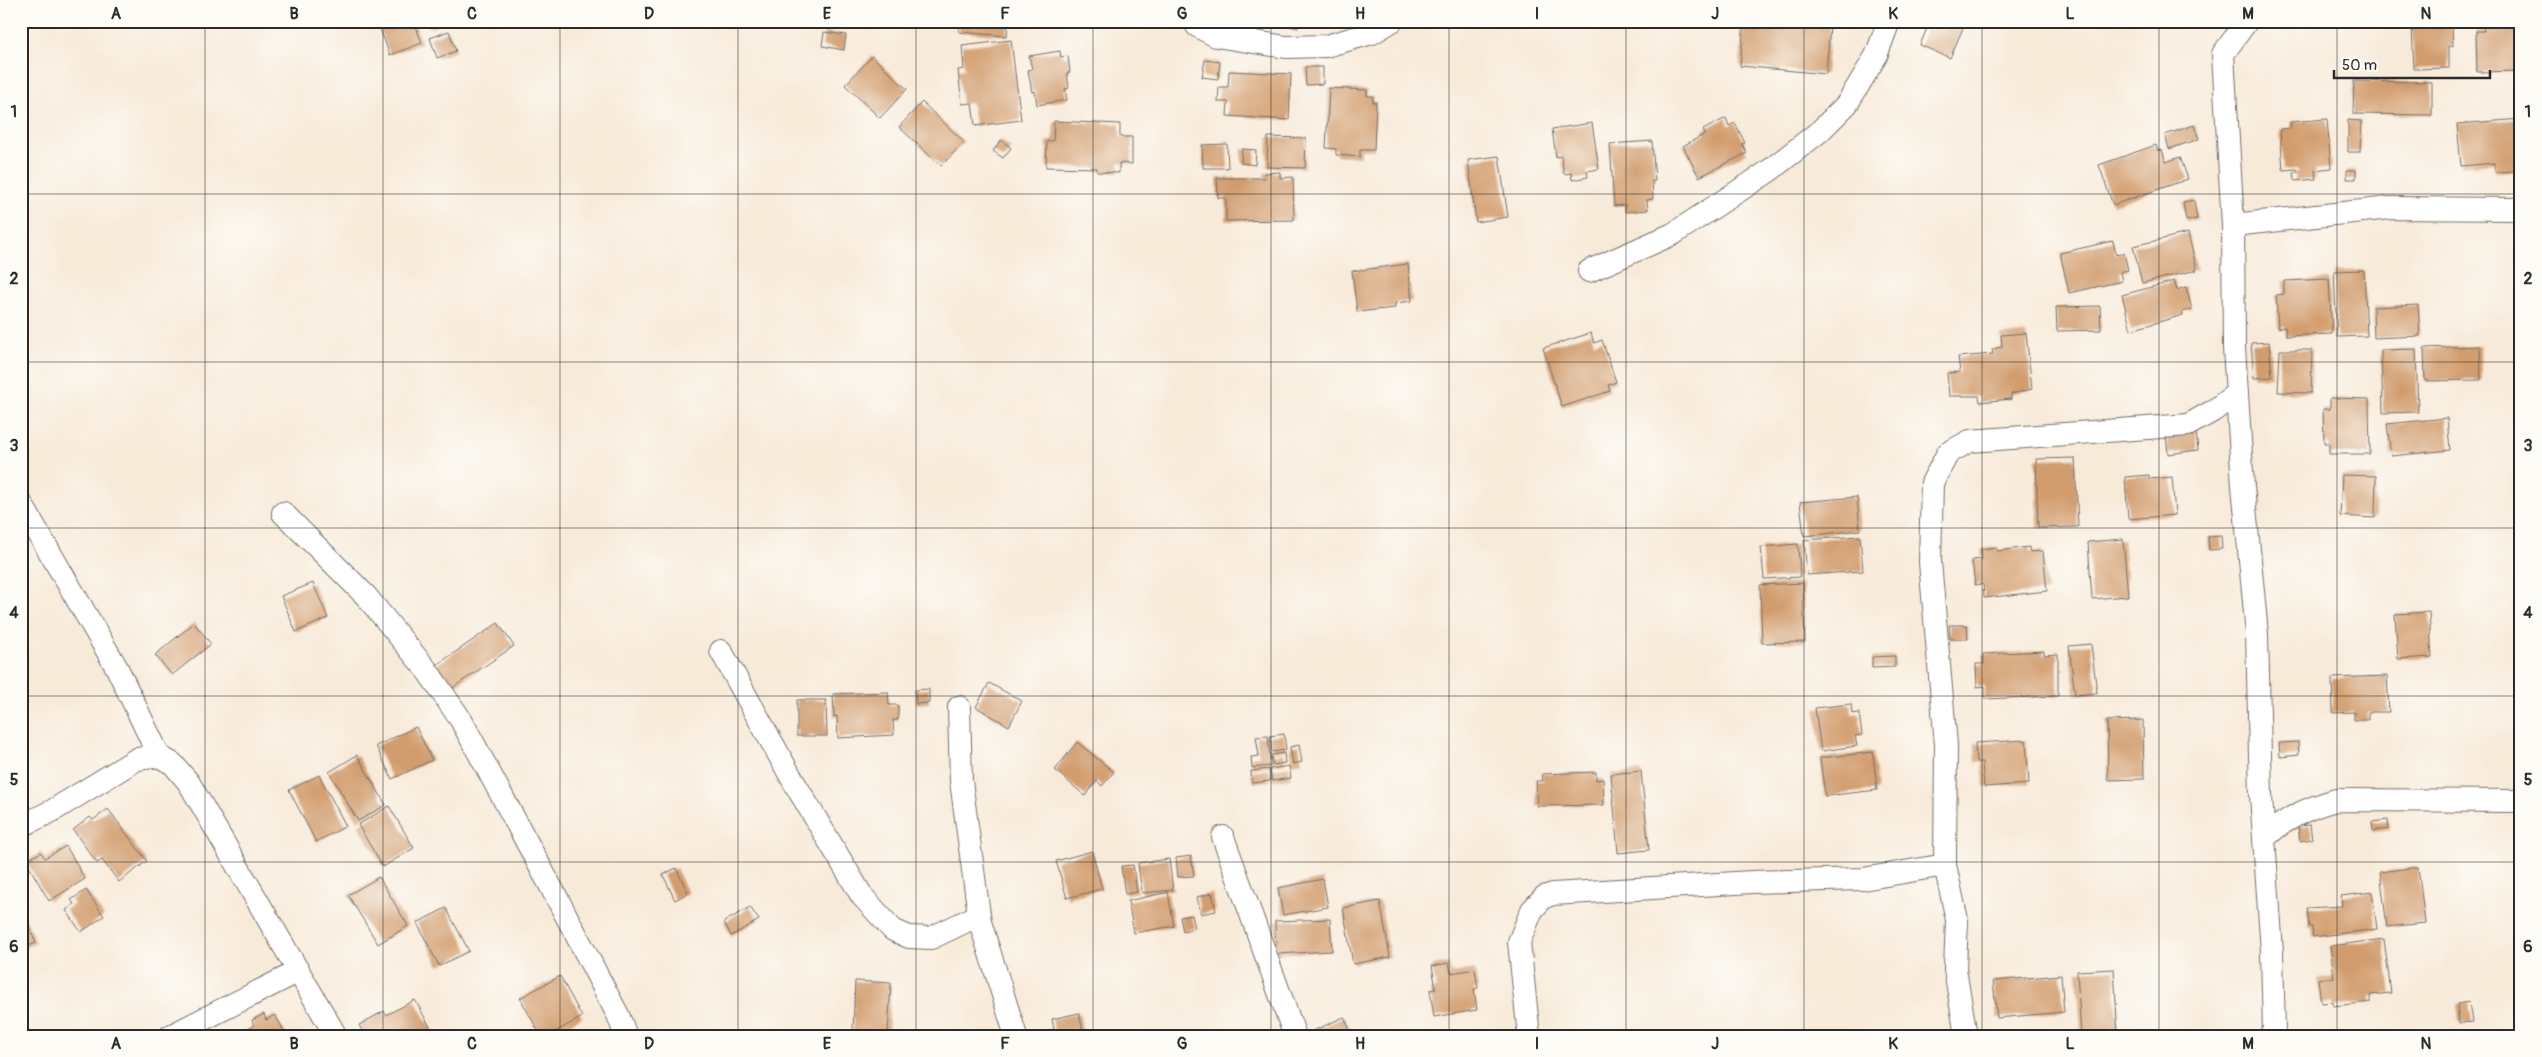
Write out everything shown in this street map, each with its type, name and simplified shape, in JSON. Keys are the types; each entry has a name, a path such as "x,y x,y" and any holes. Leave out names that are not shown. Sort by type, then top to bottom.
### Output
{"street":[{"path":"1194,21 1197,26 1216,36 1286,47 1326,46 1372,33 1392,21"},
{"path":"1589,271 1673,234 1770,171 1820,131 1847,104 1876,56 1889,21"},
{"path":"2247,21 2223,54 2233,225 2234,348 2257,634 2264,838 2272,952 2273,1035"},
{"path":"2233,225 2390,208 2521,209"},
{"path":"1966,1036 1955,969 1957,920 1945,865 1946,745 1930,562 1932,483 1948,453 1970,441 2188,425 2213,411 2237,393"},
{"path":"21,503 117,668 159,756 173,764 190,783 219,838 336,1036"},
{"path":"283,512 366,596 426,669 461,720 571,924 618,1015 626,1036"},
{"path":"721,651 862,896 893,930 909,938 931,938 979,915"},
{"path":"960,707 961,781 979,915 1016,1036"},
{"path":"21,826 52,811 137,759 159,756"},
{"path":"2264,838 2291,816 2311,807 2336,800 2521,801"},
{"path":"1223,837 1295,1036"},
{"path":"1529,1036 1519,942 1532,910 1544,897 1553,894 1752,882 1862,879 1945,865"},
{"path":"170,1036 299,972"}],"building":[{"path":"377,21 414,21 422,43 390,55"},
{"path":"428,21 448,21 431,28"},
{"path":"960,21 1008,21 1007,36 959,32"},
{"path":"1266,21 1299,21 1298,28"},
{"path":"1744,21 1830,26 1826,74 1740,66"},
{"path":"1930,21 1966,21 1950,58 1920,45"},
{"path":"2478,21 2521,22 2521,71 2477,72 2476,31 2484,31 2483,26 2478,27"},
{"path":"2452,26 2453,46 2449,46 2449,68 2414,69 2412,27"},
{"path":"449,31 456,51 437,58 430,38"},
{"path":"824,32 846,35 844,50 822,46"},
{"path":"1011,40 1021,120 975,126 972,103 962,104 958,70 964,69 962,46"},
{"path":"1060,51 1061,57 1068,56 1070,72 1067,73 1069,88 1065,89 1067,100 1037,105 1035,91 1032,92 1028,70 1032,69 1029,56"},
{"path":"872,56 907,89 880,118 845,85"},
{"path":"1205,60 1220,62 1218,79 1202,77"},
{"path":"1305,67 1323,67 1323,84 1306,85"},
{"path":"1229,71 1291,74 1289,120 1227,116 1228,102 1218,102 1219,87 1228,87"},
{"path":"2354,81 2432,82 2432,115 2353,114"},
{"path":"1329,88 1367,90 1367,96 1373,96 1373,102 1376,102 1374,150 1360,150 1360,157 1336,155 1336,149 1326,148"},
{"path":"922,102 964,142 941,166 899,127"},
{"path":"1726,118 1729,126 1735,123 1745,143 1742,144 1747,153 1699,177 1683,146 1705,134 1703,130"},
{"path":"2327,119 2331,168 2315,170 2316,179 2295,181 2294,172 2298,172 2297,169 2283,170 2280,129 2291,128 2290,122"},
{"path":"2521,119 2520,171 2495,172 2495,163 2461,166 2457,124"},
{"path":"2348,120 2361,121 2360,152 2348,152"},
{"path":"1054,121 1120,124 1120,137 1132,137 1132,164 1119,163 1119,173 1097,172 1097,168 1046,167 1047,141 1053,141"},
{"path":"1592,123 1599,169 1587,171 1588,177 1572,180 1571,173 1564,174 1561,156 1556,157 1552,129"},
{"path":"2194,125 2199,139 2169,149 2165,135"},
{"path":"1268,137 1306,138 1305,168 1267,167"},
{"path":"1001,140 1011,148 1003,158 993,151"},
{"path":"1652,141 1655,181 1652,181 1653,199 1647,200 1648,210 1625,212 1625,205 1614,206 1610,144"},
{"path":"1227,144 1228,168 1203,168 1202,145"},
{"path":"2156,145 2158,151 2162,150 2166,162 2180,157 2188,179 2113,205 2099,165"},
{"path":"1242,149 1256,150 1255,165 1241,163"},
{"path":"1499,156 1508,217 1476,222 1468,160"},
{"path":"2347,170 2356,170 2356,179 2347,179"},
{"path":"1280,172 1280,178 1293,177 1294,220 1226,221 1226,198 1218,198 1217,178 1265,178 1264,173"},
{"path":"2194,200 2197,219 2186,221 2183,202"},
{"path":"2188,233 2197,270 2142,283 2133,246"},
{"path":"2113,241 2116,255 2124,253 2128,270 2120,272 2122,281 2069,293 2060,253"},
{"path":"1408,264 1412,301 1395,303 1395,308 1357,312 1352,271"},
{"path":"2364,270 2367,336 2337,337 2334,271"},
{"path":"2329,279 2332,334 2286,336 2285,327 2278,328 2276,295 2284,294 2284,281"},
{"path":"2174,281 2177,290 2186,287 2192,309 2182,312 2183,315 2131,330 2122,295"},
{"path":"2418,305 2420,336 2374,338 2373,307"},
{"path":"2100,306 2101,330 2057,331 2056,307"},
{"path":"1591,333 1594,343 1602,340 1616,382 1608,385 1610,391 1562,407 1543,348"},
{"path":"2026,333 2032,389 2011,394 2011,399 1980,402 1979,396 1949,396 1947,373 1960,372 1958,357 1993,354 1992,349 2002,347 2001,335"},
{"path":"2269,342 2272,377 2254,378 2251,343"},
{"path":"2480,346 2481,380 2425,381 2424,348"},
{"path":"2416,349 2418,412 2383,413 2381,350"},
{"path":"2280,350 2312,350 2311,393 2278,392"},
{"path":"2330,398 2369,399 2370,454 2329,454 2329,443 2324,443 2323,409 2330,409"},
{"path":"2447,418 2450,450 2391,456 2387,424"},
{"path":"2196,431 2198,450 2168,454 2166,434"},
{"path":"2075,458 2078,527 2038,528 2036,459"},
{"path":"2149,475 2149,479 2172,477 2175,515 2128,519 2125,477"},
{"path":"2342,475 2376,476 2375,518 2340,516"},
{"path":"1857,497 1860,530 1804,536 1800,502"},
{"path":"1860,536 1863,571 1807,575 1804,540"},
{"path":"2221,536 2222,549 2209,550 2208,537"},
{"path":"2123,539 2128,596 2092,599 2088,542"},
{"path":"1798,544 1800,577 1764,579 1761,547"},
{"path":"1996,547 1997,551 2029,547 2030,552 2043,551 2047,591 1984,598 1983,584 1975,585 1972,560 1982,559 1981,549"},
{"path":"313,583 328,618 296,632 281,596"},
{"path":"1803,583 1805,642 1762,643 1760,585"},
{"path":"2429,612 2432,657 2398,659 2395,614"},
{"path":"194,623 211,644 172,675 155,655"},
{"path":"498,623 514,646 451,689 435,666"},
{"path":"1949,625 1967,625 1968,639 1950,639"},
{"path":"2091,644 2097,693 2075,695 2069,646"},
{"path":"2044,651 2044,655 2058,654 2058,696 1985,699 1985,686 1977,687 1976,664 1984,664 1983,654"},
{"path":"1895,656 1895,667 1872,668 1872,657"},
{"path":"2387,676 2389,712 2368,712 2368,720 2354,720 2354,712 2333,713 2332,678"},
{"path":"989,683 1022,701 1009,726 976,707"},
{"path":"929,689 929,703 916,704 915,690"},
{"path":"888,692 889,705 898,705 898,720 893,720 894,735 838,738 837,716 834,717 833,694"},
{"path":"797,700 826,700 827,736 797,736"},
{"path":"1851,704 1852,714 1859,713 1862,735 1855,736 1857,746 1821,751 1815,708"},
{"path":"2143,720 2144,779 2108,780 2107,721"},
{"path":"416,727 432,760 392,779 376,746"},
{"path":"1284,734 1286,750 1272,752 1270,736"},
{"path":"1268,736 1271,766 1252,768 1251,757 1259,756 1256,737"},
{"path":"2026,740 2029,784 1984,787 1982,762 1976,762 1975,743"},
{"path":"1077,742 1114,772 1102,786 1097,781 1085,796 1055,770"},
{"path":"2298,742 2299,755 2280,757 2279,743"},
{"path":"1299,745 1302,762 1293,764 1290,747"},
{"path":"1873,752 1877,790 1825,796 1820,758"},
{"path":"1284,753 1285,763 1273,765 1271,755"},
{"path":"357,755 386,805 358,821 329,772"},
{"path":"1289,766 1291,778 1272,781 1270,769"},
{"path":"1269,769 1270,781 1252,783 1251,771"},
{"path":"1641,771 1649,850 1618,853 1611,774"},
{"path":"1596,772 1596,780 1603,779 1604,805 1537,806 1536,781 1543,781 1542,774"},
{"path":"319,775 346,826 316,842 289,790"},
{"path":"389,806 414,848 383,867 358,825"},
{"path":"108,809 147,861 119,882 102,860 97,863 73,830 90,817 93,820"},
{"path":"2388,820 2389,829 2373,831 2372,822"},
{"path":"2310,825 2312,839 2300,841 2298,826"},
{"path":"66,846 85,879 49,901 26,861 41,852 45,858"},
{"path":"1092,851 1102,889 1067,898 1056,861"},
{"path":"1191,856 1194,876 1178,877 1176,858"},
{"path":"1169,859 1173,890 1142,893 1138,863"},
{"path":"1133,865 1137,892 1125,894 1121,866"},
{"path":"2418,867 2425,923 2387,927 2380,872"},
{"path":"676,868 688,893 675,900 663,875"},
{"path":"379,877 408,926 378,944 348,895"},
{"path":"1323,879 1328,907 1283,915 1278,888"},
{"path":"86,890 104,916 81,932 66,910 74,904 71,900"},
{"path":"1168,892 1174,926 1134,933 1128,901"},
{"path":"2372,892 2377,929 2313,937 2312,927 2309,927 2307,908 2342,906 2341,896"},
{"path":"1212,893 1216,911 1201,914 1197,897"},
{"path":"1380,901 1390,957 1353,964 1343,908"},
{"path":"750,907 759,920 731,936 724,922"},
{"path":"446,908 469,951 439,966 417,923"},
{"path":"21,909 36,943 21,949"},
{"path":"1192,915 1195,928 1183,931 1180,917"},
{"path":"1330,919 1332,951 1276,954 1275,921"},
{"path":"2384,939 2391,993 2371,995 2371,1002 2333,1006 2333,1002 2321,1003 2318,979 2334,977 2330,946"},
{"path":"1449,963 1451,973 1475,969 1478,988 1474,989 1477,1010 1434,1017 1430,990 1436,989 1432,966"},
{"path":"2114,969 2118,1036 2081,1036 2077,971"},
{"path":"2061,975 2064,1012 1997,1018 1993,981"},
{"path":"560,976 582,1017 548,1036 541,1036 520,998"},
{"path":"855,981 891,983 888,1034 853,1032"},
{"path":"415,1000 434,1034 365,1036 359,1025 384,1011 386,1015"},
{"path":"2469,1002 2472,1022 2459,1023 2457,1004"},
{"path":"1079,1013 1084,1036 1048,1036 1047,1031 1054,1030 1052,1019"},
{"path":"264,1014 266,1020 275,1015 287,1036 235,1036 254,1026 252,1020"},
{"path":"1344,1017 1353,1036 1315,1036 1313,1031"}]}
